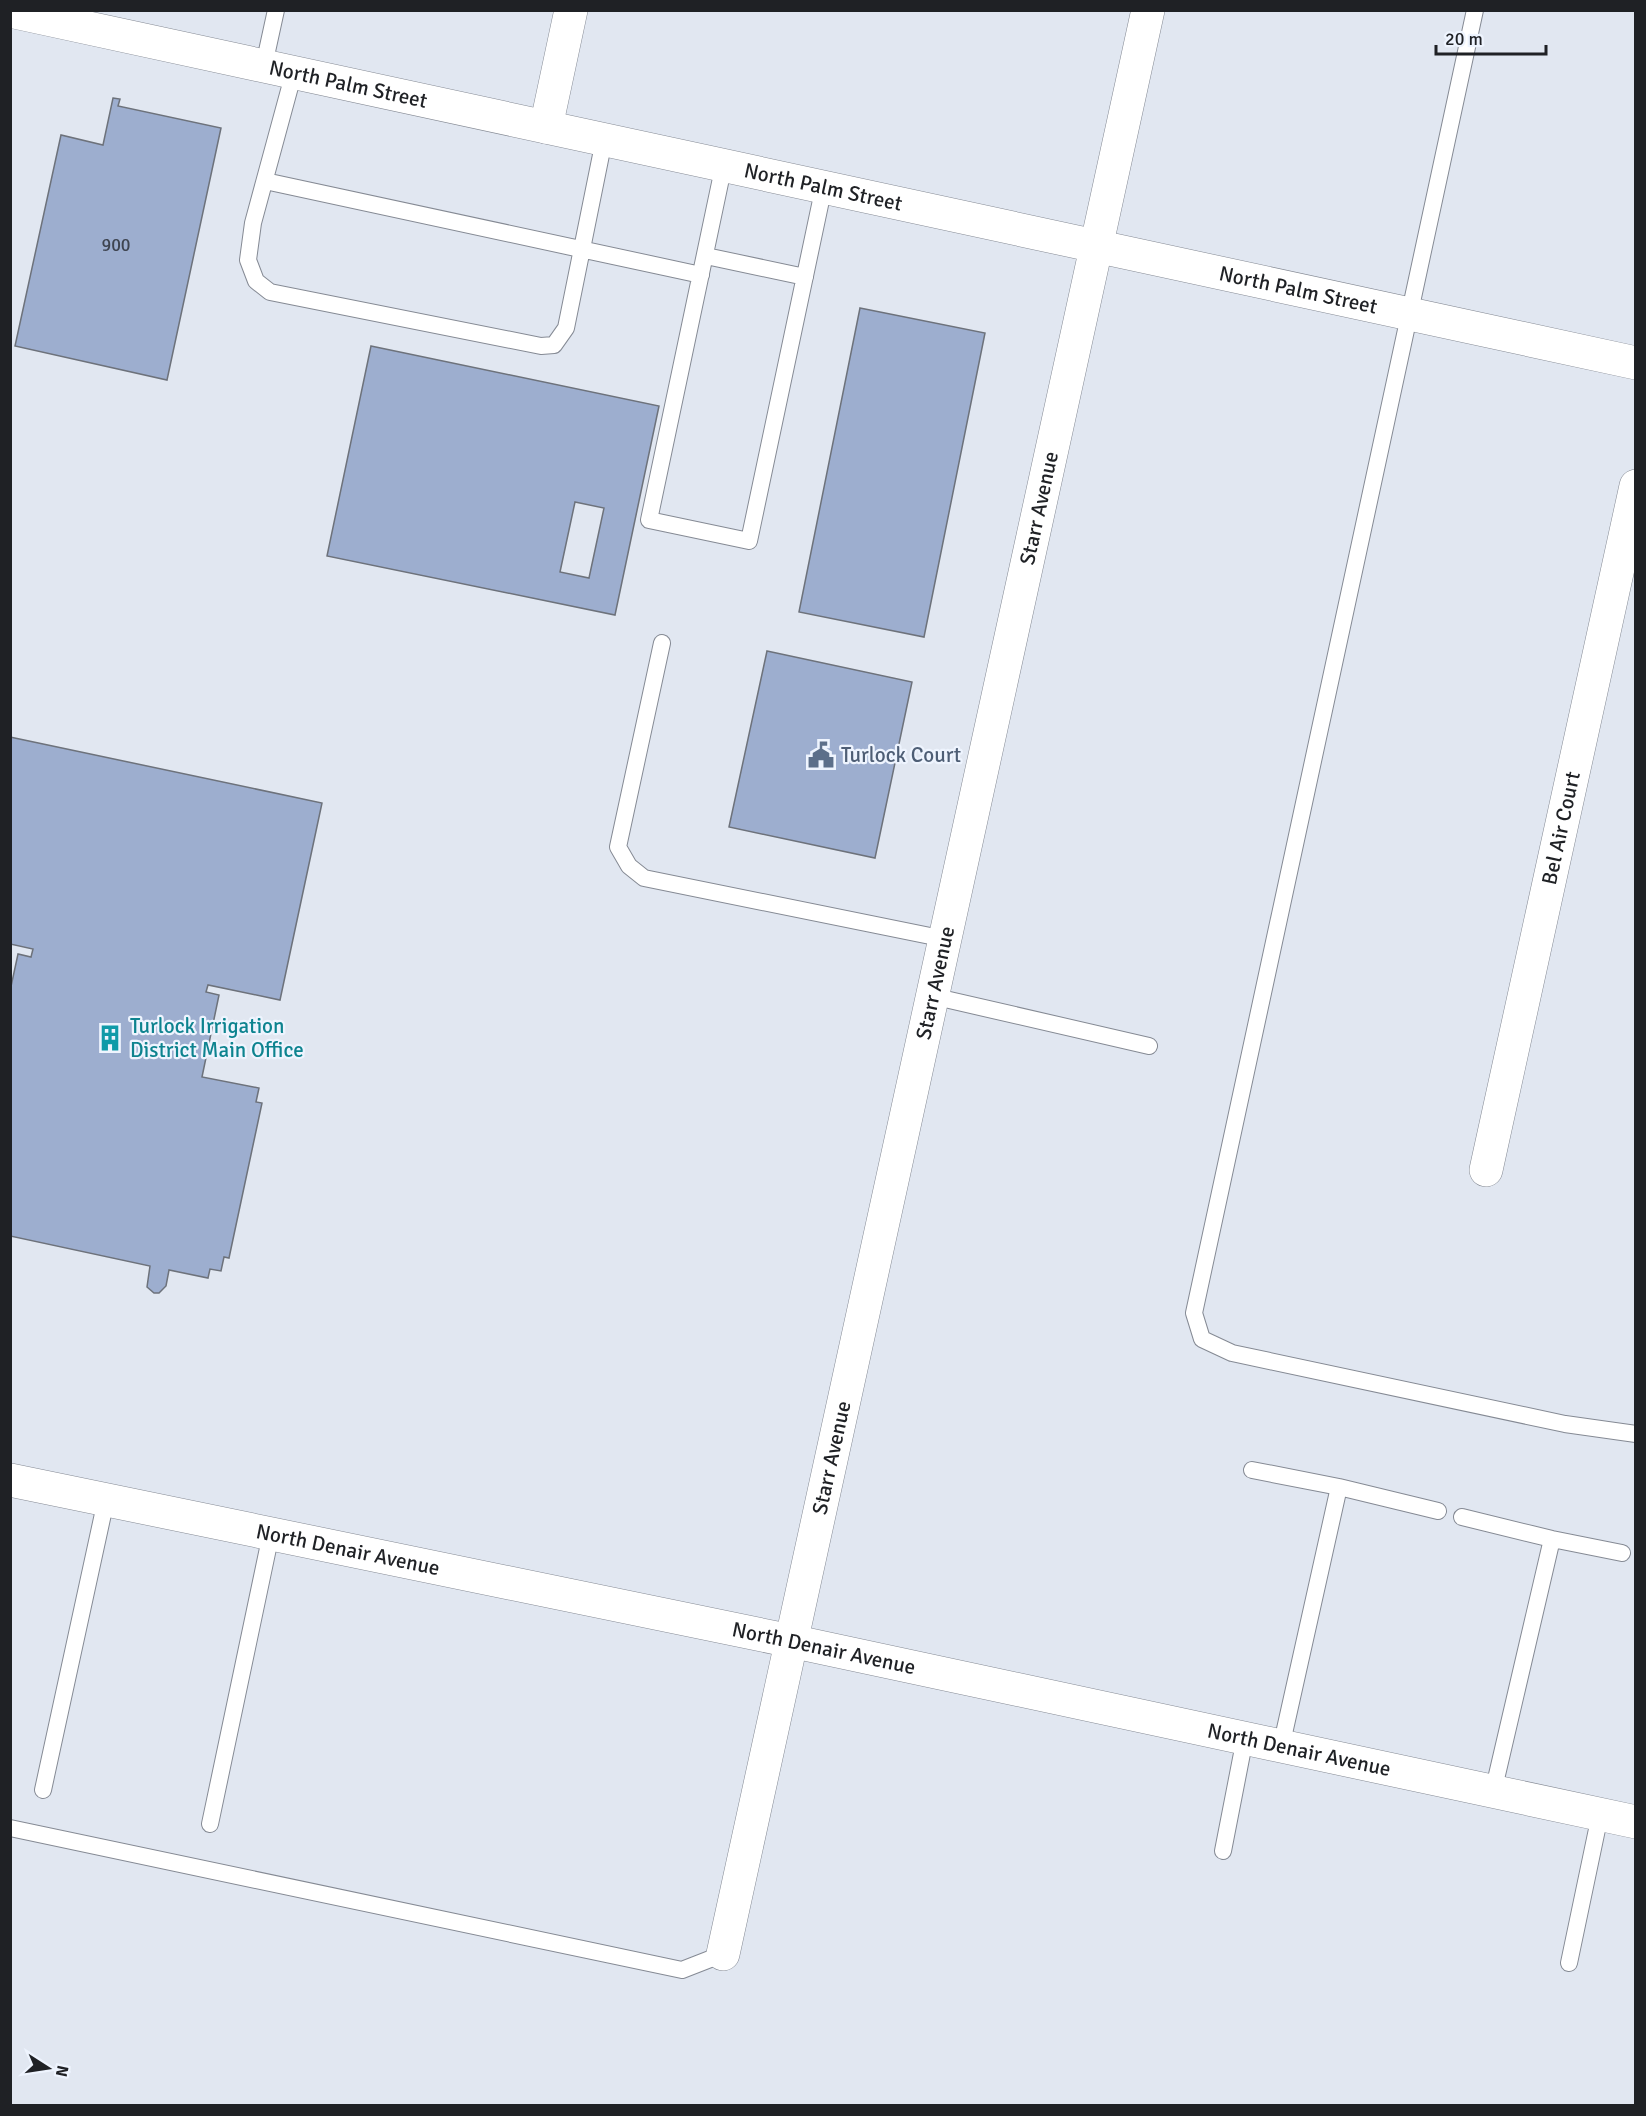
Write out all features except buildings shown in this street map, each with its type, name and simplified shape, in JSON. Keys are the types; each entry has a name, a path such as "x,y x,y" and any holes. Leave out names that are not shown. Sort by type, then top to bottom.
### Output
{"street":[{"path":"546,127 571,10"},
{"name":"Starr Avenue","path":"723,1954 1148,10"},
{"name":"North Palm Street","path":"10,11 1097,244 1635,363"},
{"name":"Bel Air Court","path":"1486,1170 1635,486"},
{"name":"North Denair Avenue","path":"10,1480 791,1641 1635,1822"}],"lane":[{"path":"276,10 279,69 265,181 253,223 248,261 256,281 270,292 541,345 554,345 566,328 604,140"},
{"path":"1475,10 1194,1313 1202,1339 1232,1353 1565,1424 1635,1434"},
{"path":"724,164 650,520 749,541 824,186"},
{"path":"265,181 581,251 702,275"},
{"path":"705,256 805,277"},
{"path":"662,643 618,847 629,866 644,878 945,939"},
{"path":"932,996 1149,1046"},
{"path":"1252,1470 1339,1487 1438,1511"},
{"path":"1281,1747 1339,1487"},
{"path":"43,1790 106,1500"},
{"path":"1462,1517 1622,1553"},
{"path":"210,1824 271,1534"},
{"path":"1493,1792 1552,1539"},
{"path":"1223,1851 1245,1738"},
{"path":"1569,1963 1600,1815"},
{"path":"10,1828 682,1970 723,1954"}],"place":[{"name":"Turlock Court","path":"821,755"},
{"name":"Turlock Irrigation District Main Office","path":"110,1038"}]}
